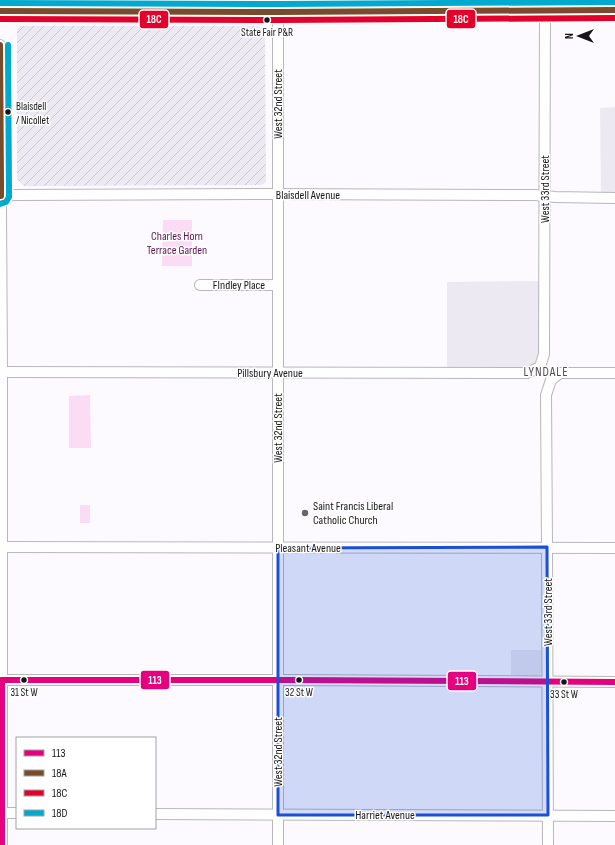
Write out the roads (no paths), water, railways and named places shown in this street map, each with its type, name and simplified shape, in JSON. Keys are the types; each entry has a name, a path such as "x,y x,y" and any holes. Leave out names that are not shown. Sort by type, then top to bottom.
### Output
{"main road":[{"path":"0,11 245,6 278,12 512,5 545,11 615,10"}],"street":[{"name":"West 33rd Street","path":"540,367 544,354 545,11"},
{"name":"West 32nd Street","path":"278,12 278,845"},
{"path":"0,45 2,845"},
{"name":"Blaisdell Avenue","path":"1,196 278,194 527,195 615,198"},
{"name":"FIndley Place","path":"200,285 278,285"},
{"name":"Pillsbury Avenue","path":"1,372 527,373 540,367"},
{"name":"West 33rd Street","path":"548,845 548,547 546,395 551,380 560,373 615,372"},
{"name":"Pleasant Avenue","path":"1,547 615,548"},
{"path":"1,680 615,682"},
{"path":"1,813 16,814"},
{"name":"Harriet Avenue","path":"156,814 615,816"}],"place":[{"name":"State Fair P&R","path":"267,20"},
{"name":"Blaisdell / Nicollet","path":"8,112"},
{"name":"Saint Francis Liberal Catholic Church","path":"305,513"},
{"name":"31 St W","path":"24,680"},
{"name":"32 St W","path":"299,680"},
{"name":"33 St W","path":"564,682"}],"district":[{"name":"LYNDALE","path":"546,372"}],"park label":[{"name":"Charles Horn Terrace Garden","path":"177,243"}]}
